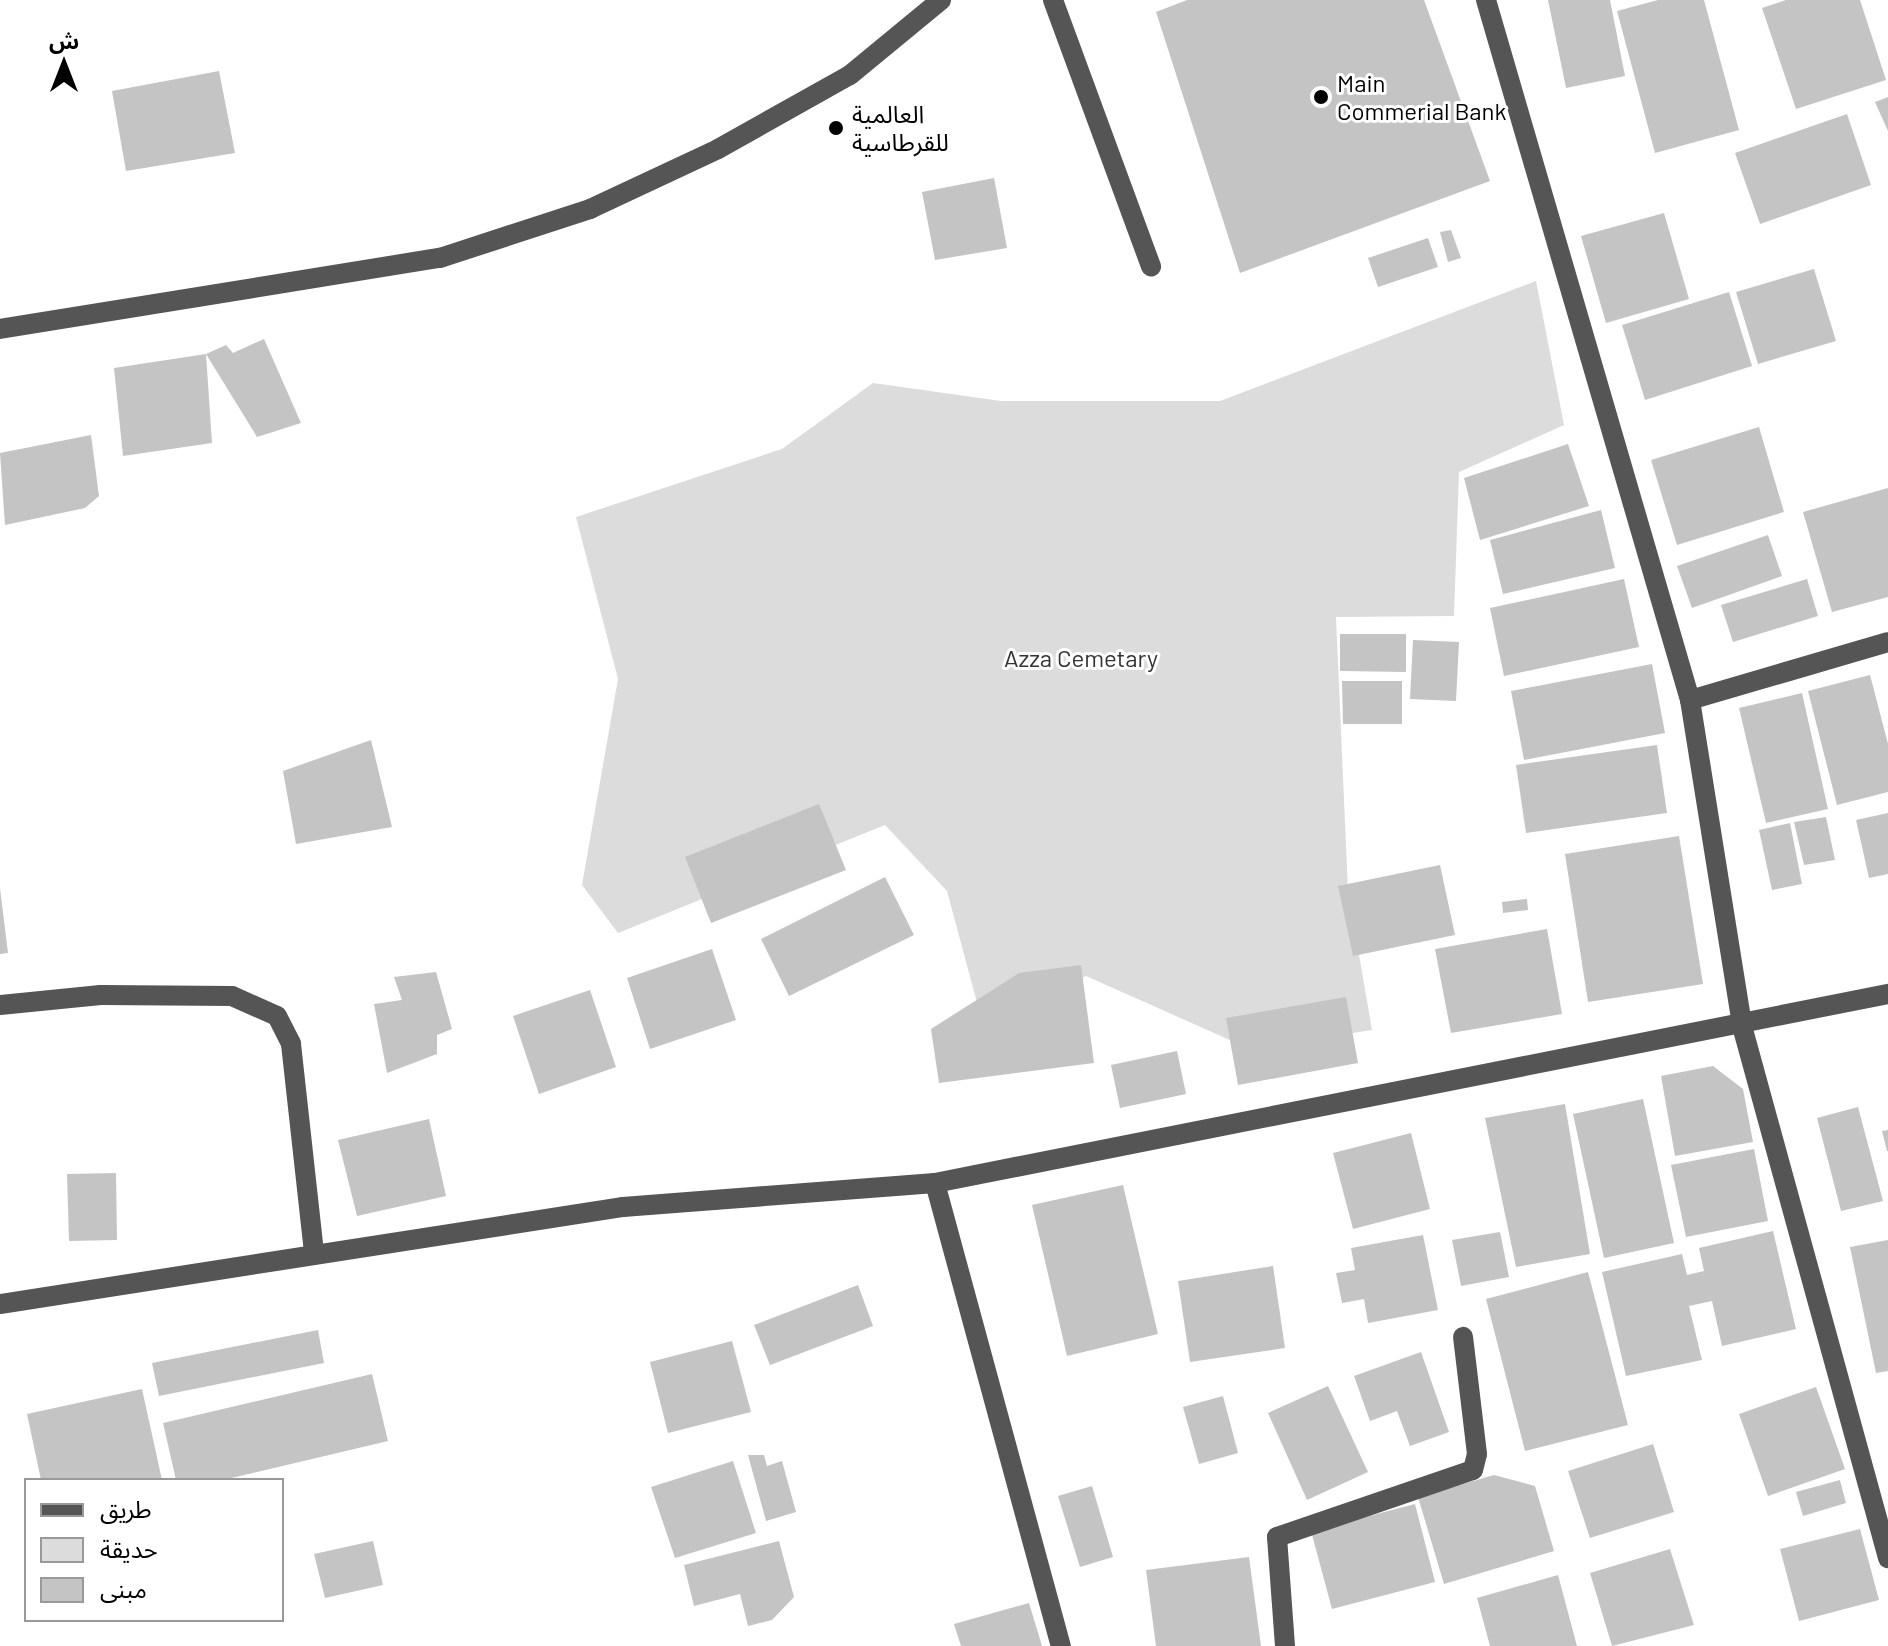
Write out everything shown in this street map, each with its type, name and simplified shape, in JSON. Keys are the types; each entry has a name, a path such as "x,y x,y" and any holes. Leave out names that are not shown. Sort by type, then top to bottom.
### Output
{"street":[{"path":"0,329 440,258 590,209 718,149 850,75 941,0"},
{"path":"1053,0 1151,267"},
{"path":"1486,0 1690,700 1742,1026 1888,1558"},
{"path":"1690,700 1888,642"},
{"path":"0,1304 623,1207 935,1183 1742,1026 1888,994"},
{"path":"0,1005 101,995 232,996 277,1016 291,1044 314,1254"},
{"path":"935,1183 1061,1646"},
{"path":"1285,1646 1277,1537 1473,1470 1477,1454 1463,1337"}],"green space":[{"name":"Azza Cemetary","path":"1536,281 1564,425 1459,472 1454,616 1336,617 1348,891 1372,1030 1250,1049 1086,976 983,1025 947,891 885,825 618,933 582,885 618,679 576,517 782,449 873,383 1001,401 1220,401"}],"building":[{"name":"Main Commerial Bank","path":"1187,0 1424,0 1490,181 1240,273 1156,12"},
{"path":"1548,0 1610,0 1625,76 1566,88"},
{"path":"1658,0 1704,0 1739,130 1655,153 1617,11"},
{"path":"1786,0 1860,0 1886,80 1796,109 1762,8"},
{"path":"219,71 235,153 126,171 112,91"},
{"path":"1888,97 1888,131 1875,102"},
{"path":"1847,114 1871,185 1760,224 1735,153"},
{"path":"994,178 1007,248 935,260 922,192"},
{"path":"1664,213 1689,299 1606,323 1581,236"},
{"path":"1451,230 1461,258 1448,262 1440,232"},
{"path":"1428,238 1438,267 1378,287 1368,258"},
{"path":"1814,269 1836,341 1758,364 1736,292"},
{"path":"1729,292 1752,366 1645,400 1622,325"},
{"path":"264,339 301,423 257,437 206,354 226,345 233,353"},
{"path":"206,354 212,443 123,456 114,368"},
{"path":"1759,427 1784,512 1677,545 1651,460"},
{"path":"91,435 99,496 85,508 5,525 0,453"},
{"path":"1568,444 1589,506 1480,540 1464,478"},
{"path":"1888,488 1888,597 1832,612 1803,512"},
{"path":"1601,510 1615,568 1503,594 1490,540"},
{"path":"1768,535 1782,576 1692,608 1677,566"},
{"path":"1624,579 1639,647 1504,676 1490,608"},
{"path":"1807,579 1818,616 1733,642 1721,605"},
{"path":"1340,634 1406,634 1406,672 1340,671"},
{"path":"1413,640 1459,642 1456,701 1410,699"},
{"path":"1652,664 1665,733 1524,760 1511,691"},
{"path":"1870,675 1888,744 1888,792 1837,805 1808,691"},
{"path":"1342,681 1402,681 1402,724 1343,724"},
{"path":"1802,693 1828,809 1766,823 1739,708"},
{"path":"371,740 392,827 296,844 283,771"},
{"path":"1657,745 1667,813 1526,833 1516,765"},
{"path":"819,804 846,870 711,923 685,857"},
{"path":"1888,813 1888,874 1869,878 1856,820"},
{"path":"1826,817 1835,860 1804,865 1794,822"},
{"path":"1790,823 1802,884 1772,890 1759,830"},
{"path":"1679,836 1703,984 1588,1002 1565,854"},
{"path":"1440,865 1455,935 1353,956 1338,886"},
{"path":"885,877 914,935 789,996 761,939"},
{"path":"0,888 8,953 0,954"},
{"path":"1527,899 1528,910 1503,913 1502,902"},
{"path":"1547,929 1562,1014 1451,1033 1435,949"},
{"path":"712,949 736,1020 650,1049 627,978"},
{"path":"1081,965 1094,1063 939,1083 931,1029 1019,973"},
{"path":"436,972 452,1029 437,1035 437,1054 387,1073 374,1004 402,1000 394,977"},
{"path":"590,990 616,1067 539,1094 513,1016"},
{"path":"1346,997 1358,1063 1238,1085 1226,1018"},
{"path":"1177,1051 1186,1094 1120,1108 1111,1065"},
{"path":"1713,1066 1743,1089 1753,1142 1675,1156 1661,1076"},
{"path":"1643,1099 1674,1243 1604,1258 1573,1114"},
{"path":"1565,1104 1590,1254 1516,1267 1485,1118"},
{"path":"1858,1107 1883,1201 1841,1211 1817,1118"},
{"path":"429,1119 446,1196 357,1216 338,1140"},
{"path":"1888,1130 1888,1151 1887,1151 1882,1131"},
{"path":"1411,1133 1430,1209 1353,1229 1333,1153"},
{"path":"1754,1149 1768,1221 1686,1237 1671,1165"},
{"path":"116,1173 117,1240 69,1241 67,1174"},
{"path":"1123,1185 1158,1334 1067,1356 1032,1205"},
{"path":"1773,1231 1796,1329 1722,1346 1712,1301 1689,1306 1702,1360 1626,1376 1602,1272 1682,1254 1687,1275 1704,1271 1699,1248"},
{"path":"1500,1232 1509,1277 1461,1286 1452,1240"},
{"path":"1423,1235 1438,1310 1368,1323 1364,1299 1342,1303 1336,1273 1355,1270 1351,1248"},
{"path":"1888,1240 1888,1371 1876,1373 1850,1247"},
{"path":"1273,1266 1285,1348 1190,1362 1178,1281"},
{"path":"1588,1272 1628,1425 1525,1451 1486,1299"},
{"path":"858,1285 873,1326 770,1365 754,1325"},
{"path":"318,1330 324,1363 159,1396 152,1363"},
{"path":"732,1341 751,1412 668,1433 650,1362"},
{"path":"1421,1352 1449,1432 1410,1446 1397,1411 1370,1421 1354,1376"},
{"path":"372,1374 388,1441 231,1478 176,1478 163,1423"},
{"path":"1328,1386 1368,1472 1307,1500 1268,1413"},
{"path":"1816,1387 1845,1469 1768,1496 1739,1414"},
{"path":"142,1389 162,1478 41,1478 27,1414"},
{"path":"1223,1396 1238,1453 1199,1464 1183,1407"},
{"path":"1653,1444 1674,1512 1590,1538 1568,1471"},
{"path":"748,1455 764,1455 767,1466 782,1461 796,1512 766,1521"},
{"path":"733,1461 756,1533 675,1558 651,1487"},
{"path":"1494,1475 1535,1486 1554,1551 1444,1584 1418,1497"},
{"path":"1840,1480 1846,1503 1803,1516 1796,1492"},
{"path":"1092,1486 1113,1557 1080,1567 1058,1496"},
{"path":"1415,1504 1435,1582 1332,1609 1311,1531"},
{"path":"1860,1529 1879,1600 1799,1621 1780,1549"},
{"path":"373,1541 383,1585 325,1598 314,1554"},
{"path":"779,1541 794,1597 772,1620 748,1626 740,1594 694,1606 684,1565"},
{"path":"1670,1549 1694,1625 1612,1646 1590,1573"},
{"path":"1249,1557 1261,1646 1156,1646 1146,1570"},
{"path":"1558,1575 1577,1646 1490,1646 1477,1598"},
{"path":"1029,1603 1042,1646 961,1646 954,1624"}],"place":[{"name":"Main Commerial Bank","path":"1321,97"},
{"name":"العالمية للقرطاسية","path":"836,128"}]}
